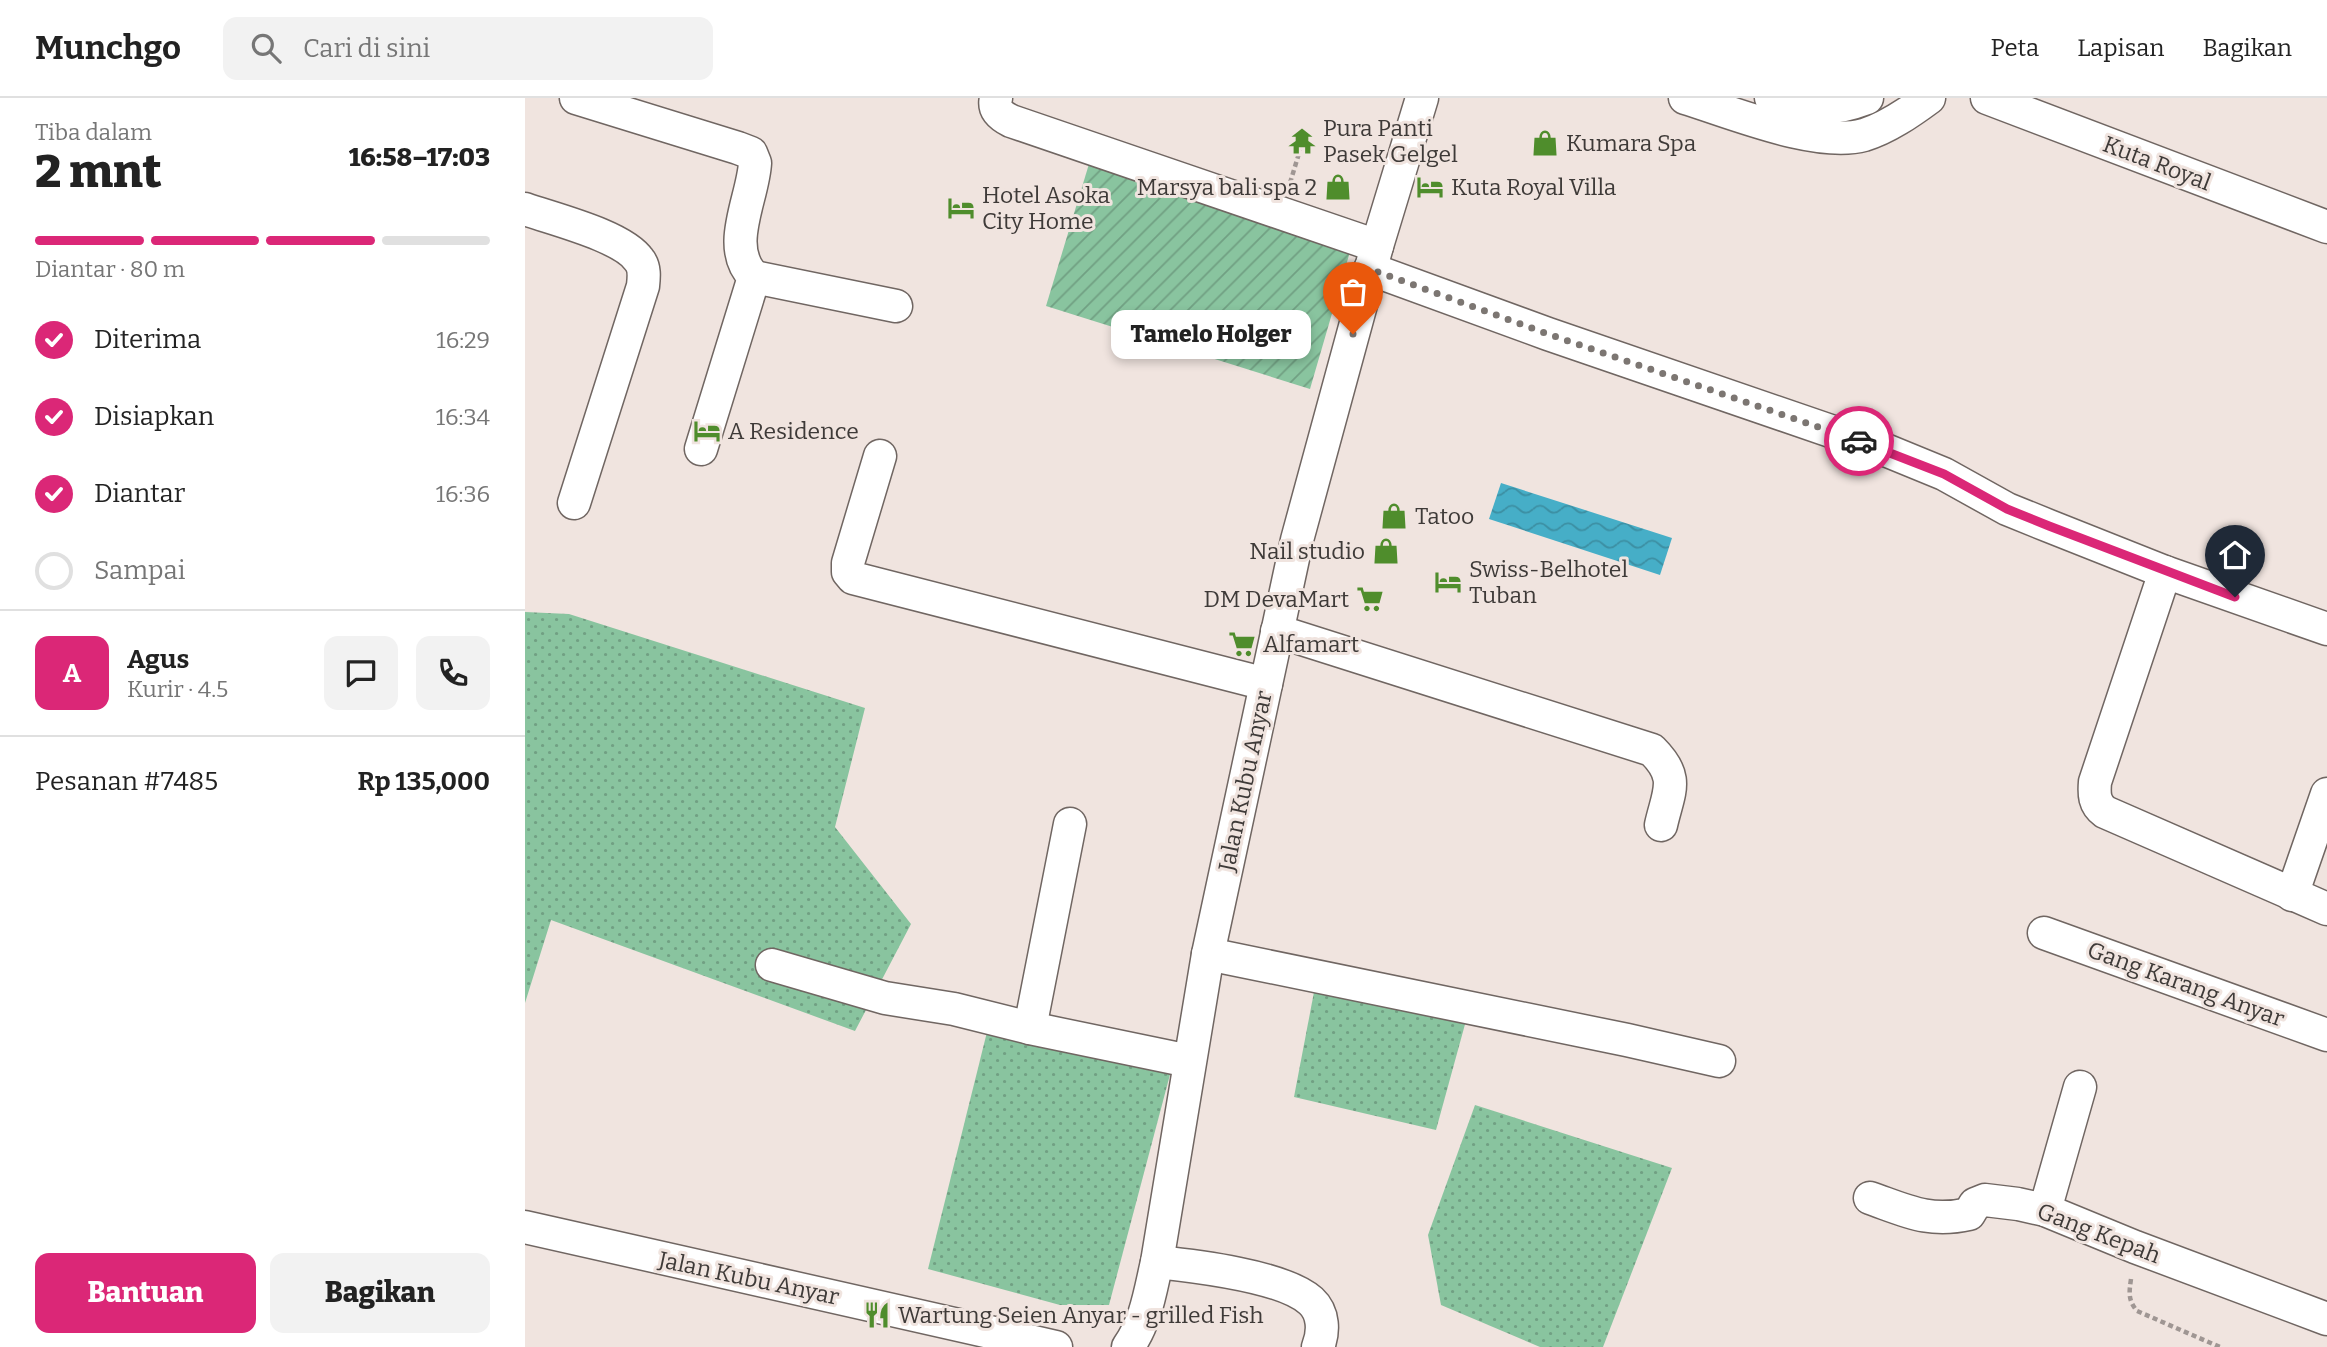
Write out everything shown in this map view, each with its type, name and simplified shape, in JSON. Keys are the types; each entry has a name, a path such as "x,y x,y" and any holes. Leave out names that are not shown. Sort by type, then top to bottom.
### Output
{"street":[{"path":"576,98 751,153 755,173 741,239 741,261 754,277 896,306"},
{"name":"Jalan Kubu Anyar","path":"1128,1347 1146,1312 1157,1262 1208,954 1303,516 1374,257 1422,98"},
{"path":"1685,98 1798,132 1844,138 1864,135 1889,124 1929,98"},
{"path":"1771,98 1810,109 1837,107 1867,98"},
{"name":"Kuta Royal","path":"1987,98 2327,228"},
{"path":"996,104 1011,121 1374,257 1548,334 1884,449 1944,474 2007,509 2165,572 2327,629"},
{"path":"525,209 610,239 628,249 640,260 644,272 643,286 574,503"},
{"path":"701,449 754,277"},
{"path":"880,456 848,563 848,572 853,578 1266,684"},
{"path":"2165,572 2095,782 2097,804 2105,812 2327,909"},
{"path":"1277,631 1652,750 1663,761 1671,783 1661,825"},
{"path":"2292,895 2327,794"},
{"path":"1030,1028 1070,824"},
{"name":"Gang Karang Anyar","path":"2044,933 2327,1035"},
{"path":"1208,954 1719,1061"},
{"path":"772,964 885,998 954,1009 1030,1028 1189,1061"},
{"path":"2045,1210 2080,1087"},
{"name":"Gang Kepah","path":"1870,1198 1924,1217 1951,1218 1969,1214 1975,1204 1985,1200 2045,1210 2327,1320"},
{"name":"Jalan Kubu Anyar","path":"525,1227 1056,1347"},
{"path":"1157,1262 1199,1266 1281,1285 1311,1301 1322,1317 1318,1347"}],"path":[{"path":"2135,1247 2129,1294 2137,1311 2220,1347"}],"green space":[{"path":"1092,154 1354,238 1310,389 1046,306"},
{"path":"525,612 569,614 865,708 835,827 911,924 855,1031 551,920 525,1003"},
{"path":"1314,992 1467,1017 1436,1130 1294,1097"},
{"path":"987,1032 1172,1067 1109,1305 1060,1305 928,1269"},
{"path":"1475,1105 1672,1168 1603,1347 1540,1347 1441,1305 1428,1235"}],"water":[{"path":"1501,483 1672,538 1660,575 1489,519"}],"way so far":[{"path":"1353,334 1370,269 1548,334 1859,441"}],"place":[{"name":"Pura Panti Pasek Gelgel","path":"1302,141"},
{"name":"Kumara Spa","path":"1545,143"},
{"name":"Marsya bali spa 2","path":"1338,187"},
{"name":"Kuta Royal Villa","path":"1430,187"},
{"name":"Hotel Asoka City Home","path":"961,208"},
{"name":"Tamelo Holger","path":"1353,334"},
{"name":"A Residence","path":"707,431"},
{"name":"Tatoo","path":"1394,516"},
{"name":"Nail studio","path":"1386,551"},
{"name":"Swiss-Belhotel Tuban","path":"1448,582"},
{"name":"DM DevaMart","path":"1370,599"},
{"name":"Alfamart","path":"1242,644"},
{"name":"Wartung Seien Anyar - grilled Fish","path":"877,1315"}],"route":[{"path":"1859,441 1944,474 2007,509 2235,597"}]}
